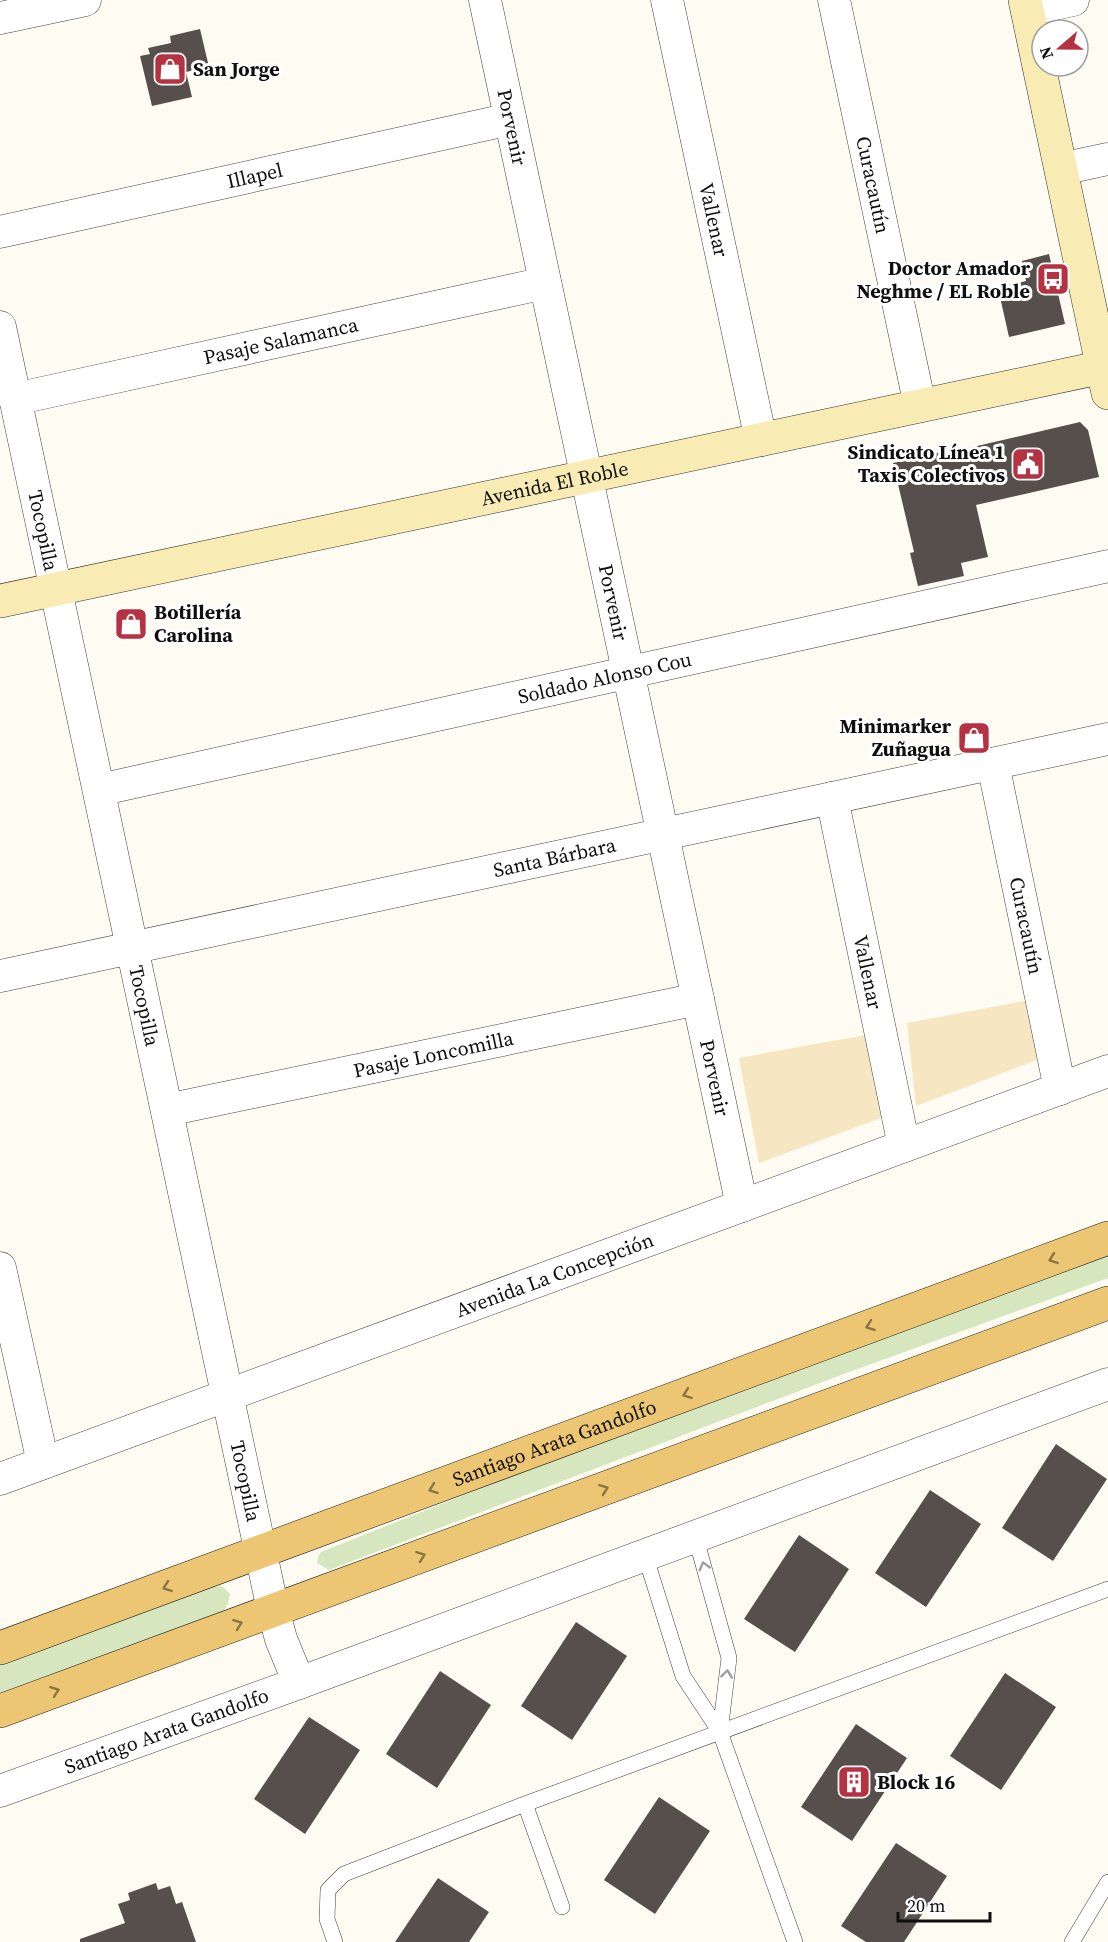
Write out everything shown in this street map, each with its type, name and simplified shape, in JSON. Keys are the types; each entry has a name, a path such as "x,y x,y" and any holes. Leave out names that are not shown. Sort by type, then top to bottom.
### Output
{"main road":[{"name":"Santiago Arata Gandolfo","path":"0,1648 1108,1238"},
{"path":"0,1711 1108,1302"}],"street":[{"path":"0,18 85,0"},
{"name":"Porvenir","path":"485,0 742,1206"},
{"name":"Vallenar","path":"667,0 761,440"},
{"name":"Curacautín","path":"834,0 920,406"},
{"path":"1073,0 1026,5 1106,375"},
{"name":"Illapel","path":"0,232 510,119"},
{"path":"1061,169 1108,159"},
{"name":"Pasaje Salamanca","path":"15,399 545,283"},
{"name":"Tocopilla","path":"0,327 273,1611 298,1683"},
{"name":"Avenida El Roble","path":"0,601 920,406 1106,375"},
{"name":"Soldado Alonso Cou","path":"99,790 1108,566"},
{"name":"Santa Bárbara","path":"0,976 1108,739"},
{"name":"Curacautín","path":"993,764 1060,1089"},
{"name":"Vallenar","path":"832,798 904,1146"},
{"name":"Pasaje Loncomilla","path":"167,1110 698,999"},
{"name":"Avenida La Concepción","path":"0,1479 1108,1071"},
{"path":"0,1268 43,1463"},
{"name":"Santiago Arata Gandolfo","path":"0,1791 1108,1384"}],"lane":[{"path":"695,1535 729,1658 720,1732"},
{"path":"645,1555 683,1677 720,1732 795,1942"},
{"path":"335,1942 327,1919 328,1890 344,1874 525,1804 1108,1589"},
{"path":"525,1804 562,1907"},
{"path":"1072,1942 1108,1882"}],"green space":[{"path":"1108,1251 1108,1278 841,1375 329,1570 317,1563 321,1552 571,1452"},
{"path":"222,1586 230,1594 228,1604 222,1614 0,1695 0,1665 212,1587"}],"sand":[{"path":"1030,1000 1042,1058 916,1106 907,1023"},
{"path":"871,1034 889,1115 759,1163 739,1058"}],"building":[{"name":"San Jorge","path":"200,29 209,67 186,72 192,97 152,106 140,56 150,54 148,48 171,43 170,36"},
{"path":"1049,254 1065,324 1009,337 998,288 1026,281 1022,261"},
{"path":"1080,422 1088,430 1099,477 976,505 988,557 961,563 964,576 918,586 910,553 914,552 893,463"},
{"path":"1056,1444 1107,1479 1053,1561 1002,1528"},
{"path":"930,1490 981,1524 926,1607 875,1573"},
{"path":"799,1535 849,1569 795,1652 744,1619"},
{"path":"576,1622 627,1656 572,1740 521,1706"},
{"path":"440,1671 491,1705 437,1788 386,1754"},
{"path":"1005,1673 1056,1707 1001,1790 950,1756"},
{"path":"309,1717 360,1750 305,1834 254,1799"},
{"name":"Block 16","path":"856,1724 907,1758 852,1841 801,1807"},
{"path":"659,1797 710,1831 655,1914 604,1880"},
{"path":"896,1843 947,1876 904,1942 866,1942 841,1926"},
{"path":"438,1878 489,1912 469,1942 395,1942"},
{"path":"156,1883 158,1890 170,1886 176,1904 182,1902 196,1942 80,1942 80,1939 125,1923 118,1904 130,1900 128,1893"}],"place":[{"name":"San Jorge","path":"170,69"},
{"name":"Doctor Amador Neghme / EL Roble","path":"1053,279"},
{"name":"Sindicato Línea 1 Taxis Colectivos","path":"1028,464"},
{"name":"Botillería Carolina","path":"131,624"},
{"name":"Minimarker Zuñagua","path":"974,738"},
{"name":"Block 16","path":"854,1782"}]}
